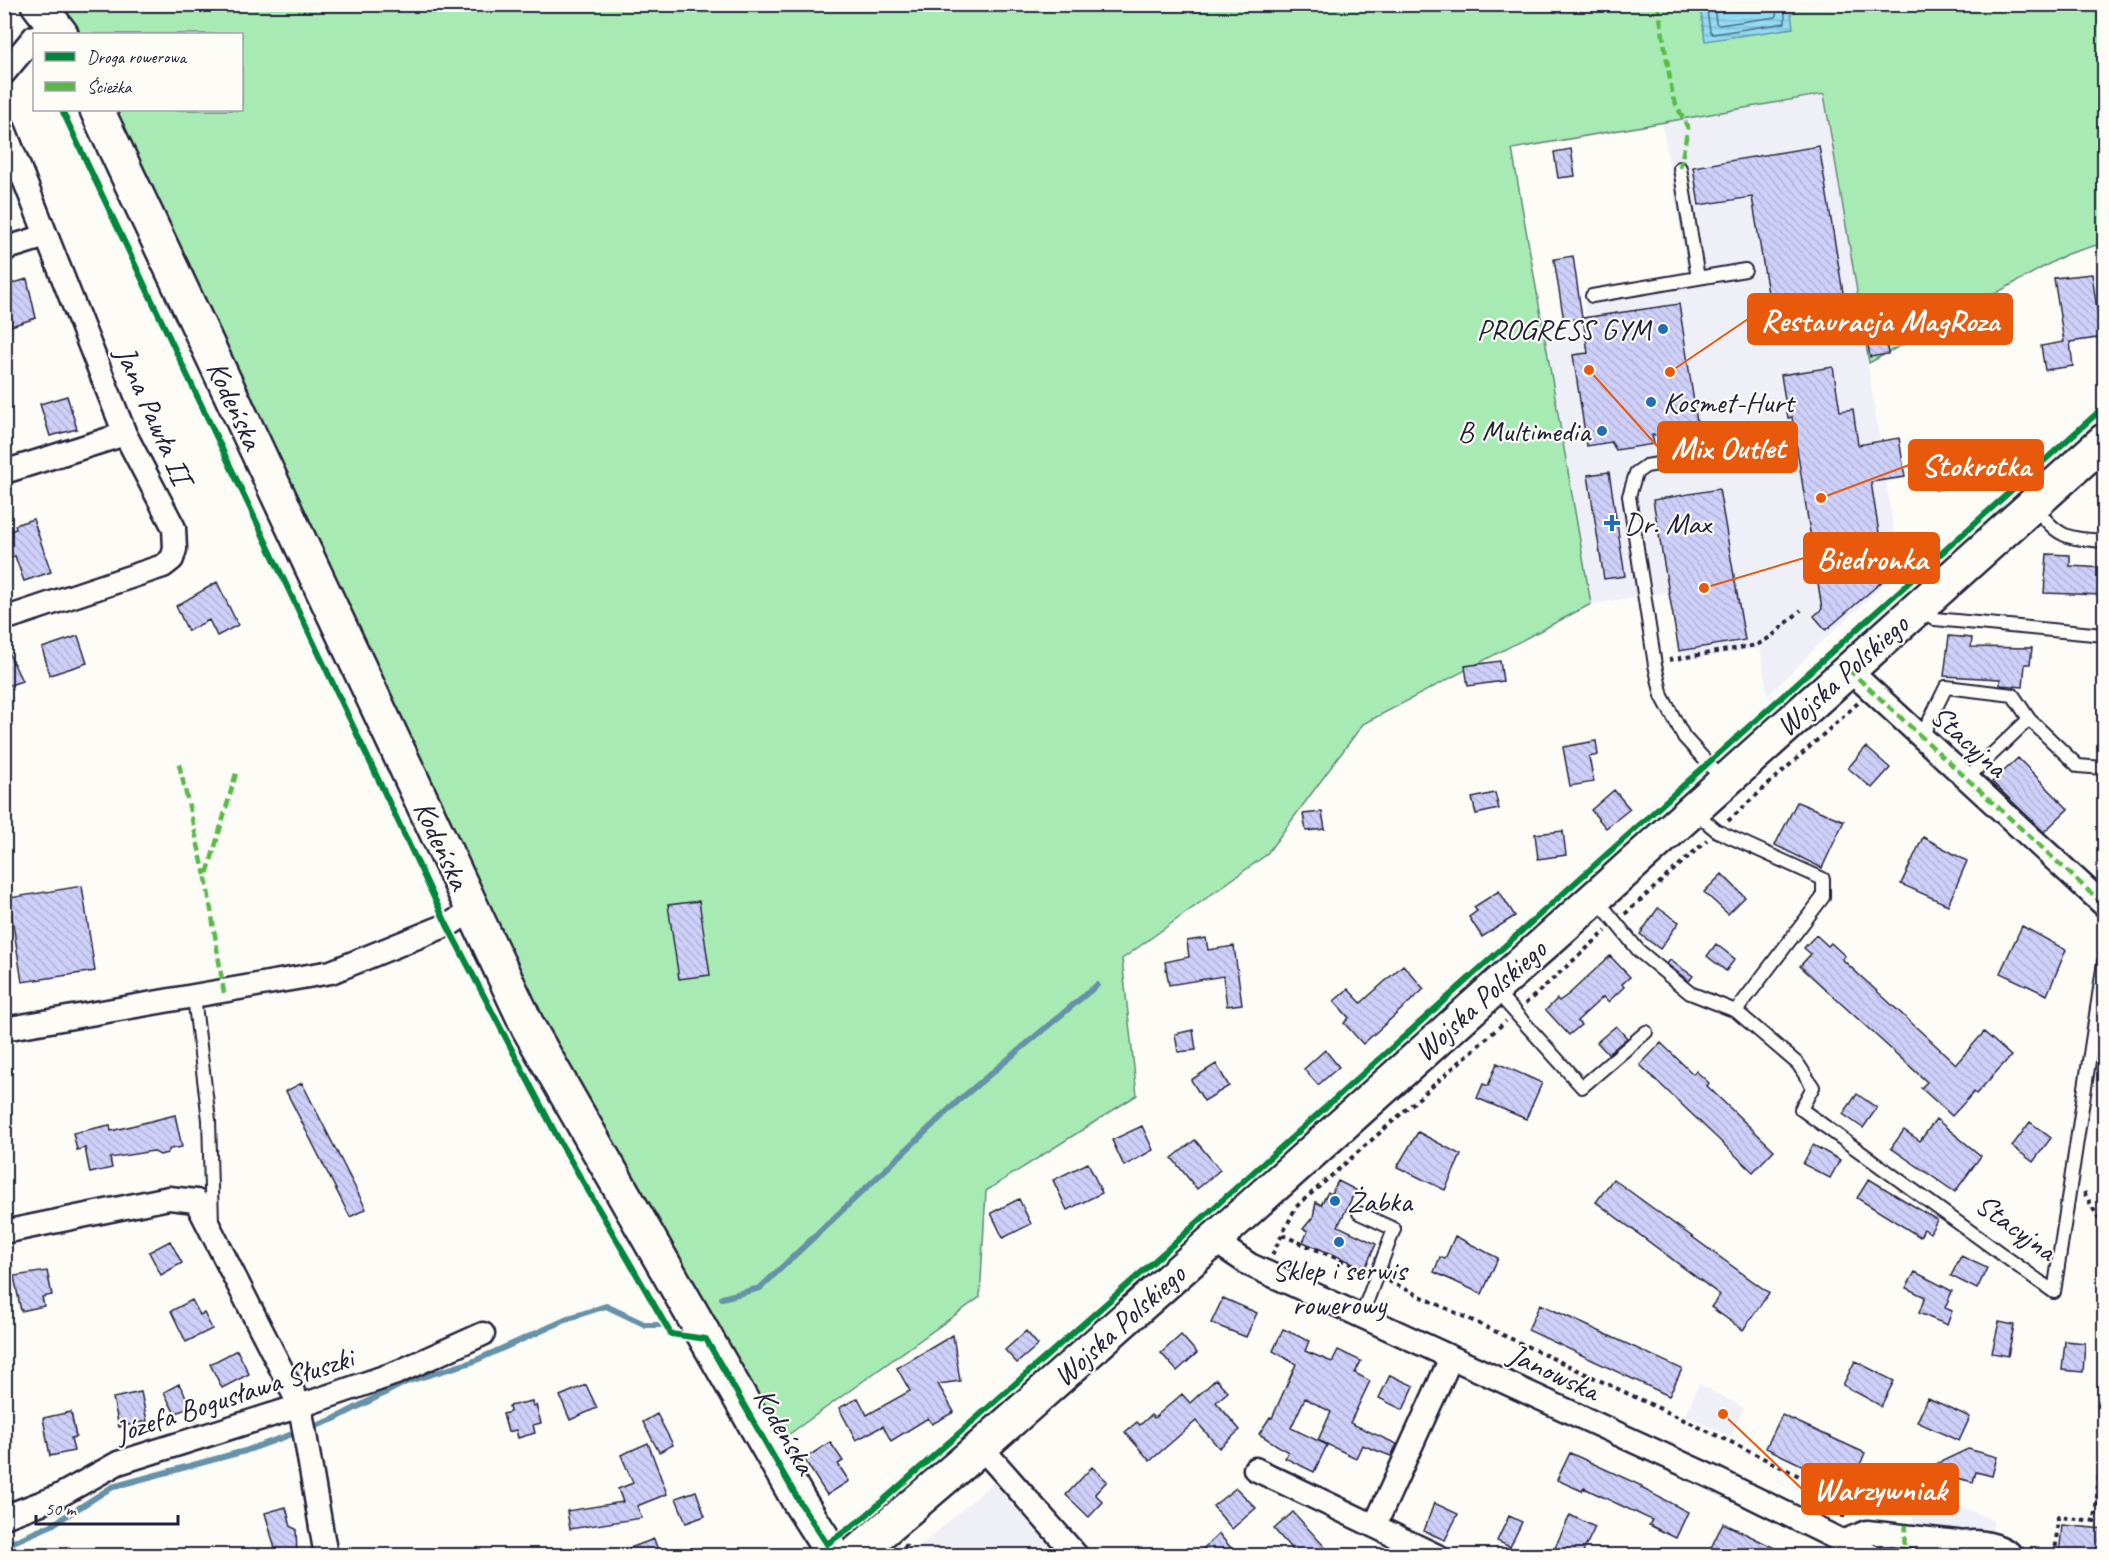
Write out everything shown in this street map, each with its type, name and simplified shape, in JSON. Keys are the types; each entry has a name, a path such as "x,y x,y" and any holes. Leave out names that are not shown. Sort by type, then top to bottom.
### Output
{"main road":[{"name":"Kodeńska","path":"98,111 548,1065 799,1501 834,1556"},
{"name":"Wojska Polskiego","path":"853,1556 888,1543 981,1447 2104,441"}],"street":[{"path":"4,73 33,38"},
{"name":"Jana Pawła II","path":"4,129 125,434 174,528 176,537 172,559 163,566 4,619"},
{"path":"4,249 46,236"},
{"path":"4,472 125,434"},
{"name":"Stacyjna","path":"1848,669 2104,905"},
{"path":"4,1029 332,972 452,923 473,909"},
{"path":"4,1232 169,1198 196,1200 300,1406 326,1556"},
{"name":"Janowska","path":"1213,1240 1250,1265 1844,1540 1872,1556"},
{"name":"Józefa Bogusława Słuszki","path":"4,1517 57,1497 118,1463 300,1406 396,1373 483,1334"},
{"path":"1375,1525 1451,1358"},
{"path":"981,1447 1077,1556"},
{"path":"1255,1469 1437,1556"},
{"path":"1844,1540 1867,1532 1993,1546 2013,1556"},
{"path":"1929,1556 1939,1548 1957,1542"}],"lane":[{"path":"1680,168 1698,278"},
{"path":"1592,296 1745,270"},
{"path":"1725,781 1694,750 1675,724 1662,696 1654,665 1630,510 1631,484 1636,473 1657,463 1772,444"},
{"path":"2033,505 2067,539 2104,540"},
{"path":"1918,607 1935,619 2104,635"},
{"path":"1921,738 1946,687 2013,695 2029,719 2078,766 2104,768"},
{"path":"1966,779 2029,719"},
{"path":"1595,897 1639,951 1690,993 1736,1011 1823,897 1823,879 1717,831 1692,810"},
{"name":"Stacyjna","path":"1736,1011 1798,1064 1813,1087 1801,1109 2054,1292 2104,962"},
{"path":"1493,988 1582,1087 1646,1032"},
{"path":"194,997 209,1120 212,1232"},
{"path":"1359,1213 1394,1229 1361,1317"}],"path":[{"path":"1654,665 1679,656 1758,645 1802,610"},
{"path":"2071,1171 2104,1227"},
{"path":"1282,1235 1377,1276 1722,1438 1841,1497 1839,1515 1850,1517"},
{"path":"2055,1556 2058,1517 2095,1521 2099,1472 2104,1473"}],"shaded area":[{"path":"1825,94 1900,570 1816,647 1768,696 1760,648 1680,661 1668,592 1591,604 1543,331 1587,324 1584,302 1689,284 1662,122"},
{"path":"1699,1384 1744,1408 1731,1437 1685,1415"},
{"path":"993,1483 1059,1555 910,1555"},
{"path":"1916,1486 1994,1521 1991,1533 1912,1525"}],"green space":[{"path":"52,5 2104,5 2104,243 2067,254 1869,363 1824,94 1512,149 1591,604 1363,724 1266,855 1122,959 1137,1095 986,1191 980,1297 781,1440 547,1036 114,111 243,111 243,33 74,33"},
{"path":"1869,1543 1926,1547 1920,1555 1892,1555"}],"water":[{"path":"1700,5 1790,5 1793,28 1705,41"}],"building":[{"path":"1819,146 1845,305 1772,317 1752,197 1699,205 1693,167"},
{"path":"1571,149 1575,176 1558,178 1554,152"},
{"path":"1573,256 1582,318 1564,321 1554,259"},
{"path":"2092,274 2097,310 2104,309 2104,337 2070,342 2073,366 2045,370 2041,346 2064,342 2054,278"},
{"path":"27,279 36,318 11,326 8,316 4,317 4,286"},
{"path":"1679,304 1698,429 1673,432 1672,437 1652,435 1654,444 1616,450 1611,442 1587,446 1573,355 1588,353 1583,318"},
{"path":"1885,336 1888,354 1870,357 1867,339"},
{"path":"1833,367 1840,411 1853,409 1858,445 1899,438 1905,477 1871,482 1886,578 1826,630 1814,616 1822,609 1792,417 1788,418 1781,375"},
{"path":"67,396 77,429 50,436 40,404"},
{"path":"1976,455 1976,459 1997,455 2001,480 1935,490 1931,461"},
{"path":"1609,472 1625,576 1604,579 1588,475"},
{"path":"1719,489 1745,640 1679,651 1653,500"},
{"path":"33,519 51,572 24,581 15,556 4,560 4,533 16,529 15,525"},
{"path":"2047,554 2070,555 2070,566 2104,568 2104,595 2044,593"},
{"path":"217,582 238,625 217,636 209,620 188,631 176,606"},
{"path":"78,636 87,663 50,675 42,648"},
{"path":"1949,636 1972,638 1971,647 2032,648 2030,664 2025,664 2023,687 2000,685 2000,679 1944,676"},
{"path":"4,643 22,681 4,687"},
{"path":"1500,661 1503,681 1468,686 1465,666"},
{"path":"1596,741 1598,755 1589,757 1594,782 1570,786 1563,747"},
{"path":"1866,747 1890,768 1872,788 1848,768"},
{"path":"2018,758 2068,809 2044,832 1992,782"},
{"path":"1614,790 1630,809 1606,828 1591,810"},
{"path":"1495,793 1499,809 1476,814 1472,798"},
{"path":"1797,802 1844,821 1822,868 1775,845"},
{"path":"1322,812 1325,829 1306,831 1303,814"},
{"path":"1563,831 1566,855 1538,859 1535,834"},
{"path":"1923,837 1967,861 1948,905 1901,884"},
{"path":"1722,874 1745,897 1728,914 1704,892"},
{"path":"82,886 95,971 22,982 9,898"},
{"path":"1499,891 1515,916 1482,937 1469,917 1477,911 1474,907"},
{"path":"699,901 710,975 679,979 668,905"},
{"path":"1658,908 1679,922 1660,949 1640,934"},
{"path":"2022,926 2066,950 2047,995 2000,973"},
{"path":"1816,935 1828,946 1831,943 1845,956 1842,959 1956,1064 1984,1032 2011,1056 1952,1116 1921,1088 1927,1082 1800,966 1811,954 1804,948"},
{"path":"1206,938 1208,950 1234,946 1242,1004 1227,1006 1223,976 1169,985 1165,962 1189,957 1187,941"},
{"path":"1716,944 1735,959 1726,971 1707,956"},
{"path":"1610,956 1630,977 1622,984 1624,987 1608,1002 1603,997 1577,1021 1581,1025 1569,1035 1546,1010 1557,999 1559,1001 1569,994"},
{"path":"1670,960 1693,976 1689,981 1667,964"},
{"path":"1403,965 1424,989 1363,1044 1344,1023 1349,1018 1334,1001 1348,989 1361,1003"},
{"path":"1616,1026 1627,1038 1608,1054 1597,1042"},
{"path":"1193,1030 1196,1050 1178,1052 1175,1034"},
{"path":"1661,1043 1693,1074 1696,1071 1709,1083 1707,1086 1774,1150 1753,1172 1640,1065"},
{"path":"1325,1050 1339,1067 1318,1085 1304,1069"},
{"path":"1497,1063 1542,1083 1526,1119 1477,1098 1483,1084 1488,1086"},
{"path":"1216,1064 1229,1086 1204,1101 1191,1080"},
{"path":"302,1083 366,1209 350,1217 286,1091"},
{"path":"1857,1094 1877,1108 1863,1128 1843,1114"},
{"path":"175,1115 182,1147 170,1149 167,1153 160,1155 153,1151 110,1158 112,1168 90,1173 85,1148 77,1150 73,1133 110,1125 111,1131"},
{"path":"1936,1119 1981,1156 1955,1192 1891,1148 1904,1130 1920,1141"},
{"path":"2030,1122 2051,1138 2033,1162 2012,1146"},
{"path":"1142,1126 1153,1150 1124,1166 1112,1140"},
{"path":"1418,1132 1461,1155 1445,1190 1397,1167"},
{"path":"1195,1140 1220,1170 1197,1189 1172,1158"},
{"path":"1813,1145 1840,1160 1830,1178 1803,1164"},
{"path":"1088,1163 1102,1193 1067,1210 1053,1180"},
{"path":"1613,1179 1769,1293 1743,1330 1711,1307 1720,1295 1596,1202"},
{"path":"1869,1179 1937,1220 1930,1233 1924,1229 1920,1237 1857,1198"},
{"name":"Sklep i serwis rowerowy","path":"1338,1181 1356,1190 1338,1226 1376,1244 1365,1268 1303,1242 1308,1231 1303,1229 1313,1217 1316,1202 1321,1205 1328,1192 1331,1194"},
{"path":"1019,1199 1031,1224 1003,1238 991,1213"},
{"path":"1455,1236 1498,1258 1482,1294 1434,1272 1440,1257 1445,1259"},
{"path":"170,1241 182,1263 161,1275 149,1252"},
{"path":"1961,1256 1987,1268 1977,1289 1951,1276"},
{"path":"47,1271 52,1295 42,1297 44,1306 21,1311 14,1276"},
{"path":"1915,1272 1952,1291 1945,1308 1952,1311 1947,1325 1919,1313 1925,1297 1906,1288"},
{"path":"1223,1298 1257,1313 1246,1337 1211,1323"},
{"path":"192,1300 200,1315 204,1313 212,1329 186,1342 171,1311"},
{"path":"1540,1304 1682,1369 1669,1396 1528,1330"},
{"path":"1999,1322 2014,1325 2008,1356 1992,1353"},
{"path":"1283,1329 1309,1341 1305,1351 1332,1362 1338,1350 1361,1361 1355,1373 1370,1381 1350,1423 1397,1444 1391,1456 1362,1445 1356,1458 1318,1440 1331,1412 1305,1398 1291,1428 1327,1445 1314,1472 1285,1458 1288,1452 1259,1434 1270,1417 1272,1418 1296,1364 1273,1351"},
{"path":"1026,1331 1038,1345 1017,1363 1005,1350"},
{"path":"953,1335 960,1381 938,1384 954,1412 932,1424 928,1418 891,1441 883,1426 856,1440 839,1408 858,1398 867,1415 910,1391 897,1368"},
{"path":"1181,1335 1197,1353 1177,1371 1161,1353"},
{"path":"2065,1341 2085,1343 2083,1372 2062,1370"},
{"path":"237,1350 249,1374 222,1388 210,1364"},
{"path":"1855,1361 1894,1381 1881,1406 1843,1385"},
{"path":"1390,1375 1414,1386 1403,1410 1379,1398"},
{"path":"1216,1379 1228,1392 1216,1402 1240,1430 1219,1448 1196,1421 1150,1461 1125,1432 1137,1422 1140,1425 1151,1415 1154,1418 1182,1394 1190,1403"},
{"path":"179,1384 191,1406 175,1414 164,1392"},
{"path":"586,1385 597,1408 570,1420 560,1396"},
{"path":"141,1392 147,1421 119,1427 113,1398"},
{"path":"1928,1398 1970,1417 1959,1441 1917,1422"},
{"path":"532,1401 533,1406 536,1405 541,1423 533,1425 535,1433 518,1438 516,1430 508,1432 503,1414 510,1412 509,1406"},
{"path":"71,1412 76,1437 71,1438 74,1451 50,1456 43,1418"},
{"path":"657,1414 673,1445 659,1452 643,1422"},
{"path":"1782,1415 1865,1453 1859,1467 1883,1478 1873,1499 1766,1448"},
{"path":"830,1442 843,1461 838,1464 849,1481 827,1495 804,1459"},
{"path":"648,1443 667,1494 637,1506 642,1518 570,1529 567,1511 623,1502 618,1489 633,1483 621,1455"},
{"path":"1968,1449 1997,1457 1992,1476 1976,1472 1973,1482 1957,1478 1949,1497 1925,1487 1934,1465"},
{"path":"1570,1453 1642,1486 1641,1488 1688,1512 1676,1538 1649,1525 1652,1520 1584,1488 1582,1491 1557,1480"},
{"path":"1092,1467 1107,1481 1095,1494 1103,1502 1089,1517 1066,1495"},
{"path":"1236,1488 1256,1508 1232,1529 1213,1506"},
{"path":"696,1491 705,1516 686,1523 676,1498"},
{"path":"1434,1503 1458,1514 1445,1540 1424,1531"},
{"path":"286,1507 291,1527 296,1529 297,1556 277,1556 265,1513"},
{"path":"1293,1512 1333,1556 1298,1556 1274,1529"},
{"path":"1570,1515 1595,1527 1581,1556 1551,1556"},
{"path":"1509,1516 1522,1522 1510,1547 1497,1541"},
{"path":"1723,1523 1791,1556 1722,1556 1710,1550"},
{"path":"2062,1525 2104,1529 2104,1556 2059,1556"},
{"path":"1219,1534 1238,1556 1195,1556"},
{"path":"654,1539 660,1556 614,1556 614,1554"}],"waterway":[{"path":"722,1298 760,1288 958,1101 1097,985"},
{"path":"316,1426 406,1382 472,1362 572,1317 606,1306 646,1325 663,1325"},
{"path":"4,1546 52,1525 112,1487 245,1451 298,1432"}],"marked path":[{"path":"1658,4 1673,98 1688,128 1680,168"},
{"path":"1848,669 2104,905"},
{"path":"179,764 205,875"},
{"path":"224,993 206,878 237,770"},
{"path":"1904,1545 1906,1525"}],"cycle path":[{"path":"62,111 447,925 560,1142 671,1334 706,1339 799,1501 827,1544 862,1519 1169,1248 2104,407"}],"place":[{"name":"PROGRESS GYM","path":"1663,329"},
{"name":"Mix Outlet","path":"1589,370"},
{"name":"Restauracja MagRoza","path":"1670,372"},
{"name":"Kosmet-Hurt","path":"1651,402"},
{"name":"B Multimedia","path":"1602,431"},
{"name":"Stokrotka","path":"1821,498"},
{"name":"Dr. Max","path":"1612,523"},
{"name":"Biedronka","path":"1704,588"},
{"name":"Żabka","path":"1335,1201"},
{"name":"Sklep i serwis rowerowy","path":"1339,1242"},
{"name":"Warzywniak","path":"1723,1414"}]}
